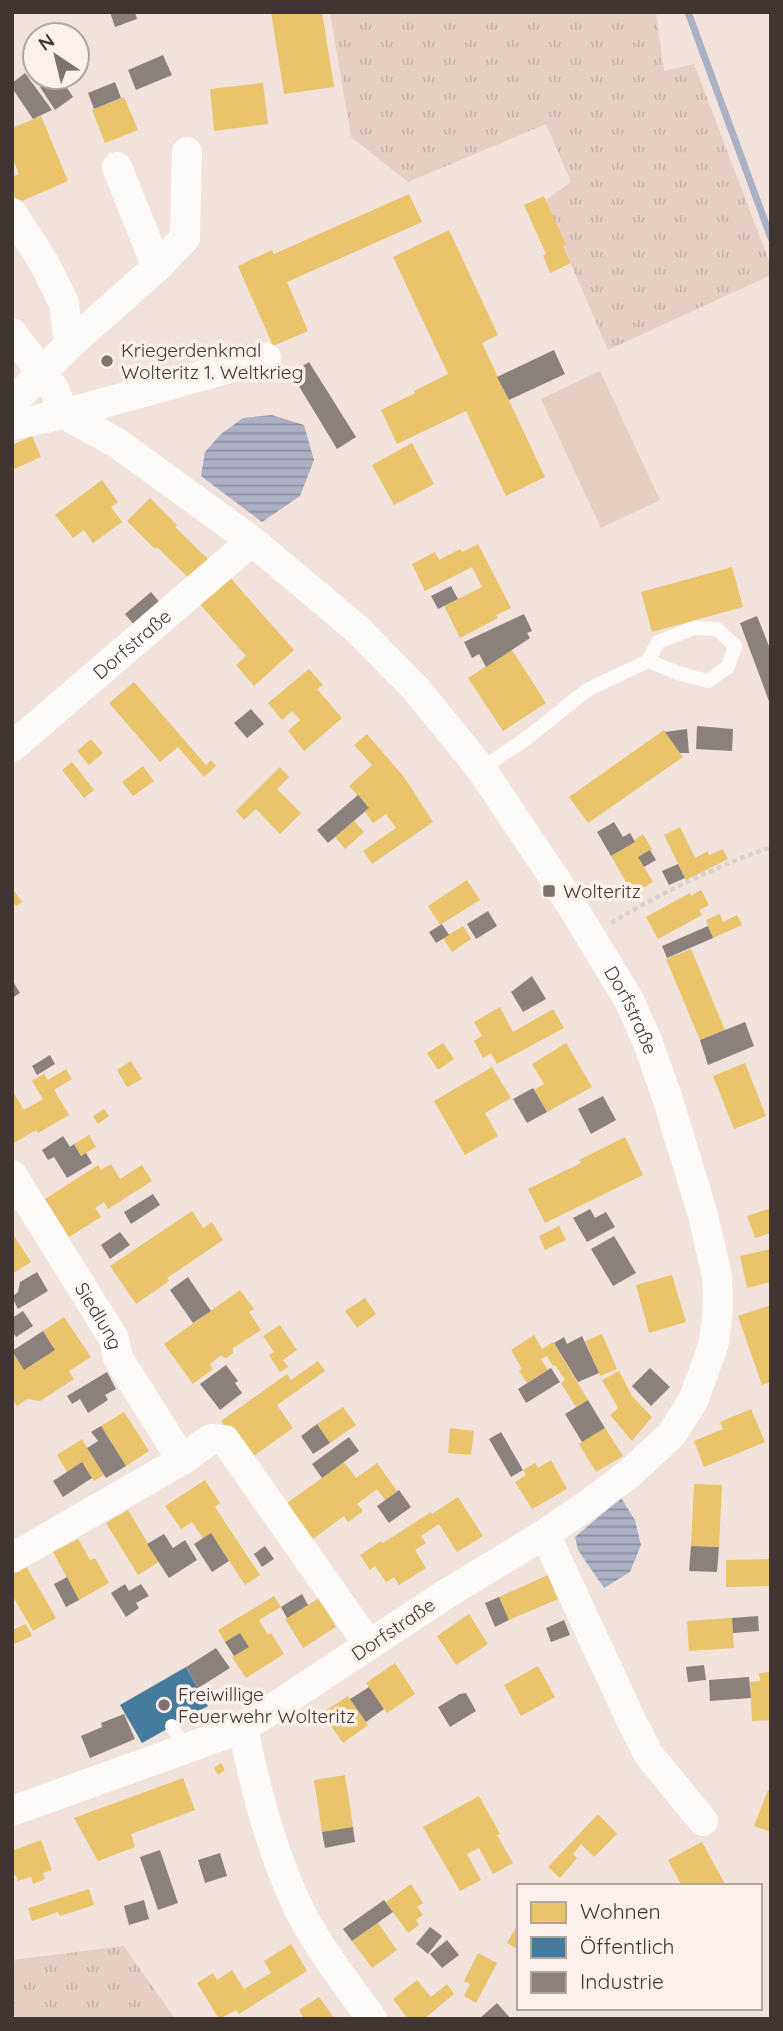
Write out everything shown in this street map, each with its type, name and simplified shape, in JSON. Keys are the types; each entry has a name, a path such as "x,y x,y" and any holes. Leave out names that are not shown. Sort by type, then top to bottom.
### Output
{"street":[{"path":"12,403 69,345 157,267 184,238 187,152"},
{"path":"117,167 157,267"},
{"path":"12,213 44,263 64,303 69,345"},
{"path":"12,333 54,389 64,414"},
{"path":"12,425 64,414 266,358"},
{"name":"Dorfstraße","path":"12,1811 179,1737 243,1728 446,1594 545,1534 629,1474 671,1435 693,1401 714,1343 718,1309 717,1276 703,1214 648,1043 629,1000 559,885 481,769 416,689 357,629 252,541 117,443 64,414"},
{"name":"Dorfstraße","path":"12,747 252,541"},
{"name":"Siedlung","path":"12,1175 114,1339 118,1358 182,1460"},
{"path":"12,1558 182,1460 211,1439 225,1440 369,1645"},
{"path":"545,1534 649,1755 703,1821"},
{"path":"243,1728 251,1773 275,1850 298,1907 322,1950 372,2019"}],"lane":[{"path":"481,769 527,738 587,690 648,661 658,642 694,628 717,629 735,646 728,667 708,681 648,661"}],"path":[{"path":"590,936 653,897 737,859 771,848"}],"green space":[{"path":"330,12 656,12 664,71 694,64 771,266 771,275 608,350 546,200 571,182 546,124 408,182 351,137"},
{"path":"600,371 660,500 601,528 541,399"},
{"path":"124,1946 175,2019 12,2019 12,1960"}],"water":[{"path":"272,415 304,425 314,460 300,496 262,522 201,476 205,452 221,434 243,418"},
{"path":"621,1498 635,1520 641,1545 630,1572 604,1588 578,1550 575,1537"}],"building: Wohnen":[{"path":"271,12 322,12 334,87 284,94"},
{"path":"263,83 268,124 214,131 210,89"},
{"path":"124,97 138,130 105,143 92,110"},
{"path":"41,116 68,181 17,203 12,192 12,177 19,174 12,157 12,128"},
{"path":"409,194 422,222 287,282 308,331 273,346 238,266 272,250 274,254"},
{"path":"544,196 571,263 550,273 543,255 546,254 524,205"},
{"path":"449,230 498,335 482,343 545,477 506,496 466,411 397,444 381,410 448,374 393,257"},
{"path":"32,436 41,457 12,470 12,445"},
{"path":"412,443 434,484 394,505 372,465"},
{"path":"102,480 118,502 111,507 122,522 93,543 84,530 73,538 55,515"},
{"path":"150,498 211,562 192,581 127,521"},
{"path":"478,544 511,608 460,638 444,606 482,587 472,567 425,591 412,564 435,552 439,560 460,549 462,552"},
{"path":"732,567 743,607 652,632 641,592"},
{"path":"227,574 294,650 254,686 236,665 246,656 197,601"},
{"path":"512,650 546,703 503,731 468,678"},
{"path":"309,669 323,685 317,689 342,718 304,751 288,731 300,720 292,711 282,720 268,703"},
{"path":"134,682 206,765 211,760 216,766 204,777 178,747 160,762 109,703"},
{"path":"664,730 683,757 588,823 569,797"},
{"path":"367,734 404,777 433,822 372,864 363,851 396,828 386,814 373,823 365,812 369,808 349,786 372,765 354,745"},
{"path":"91,739 103,753 89,765 77,751"},
{"path":"72,762 94,790 84,798 62,770"},
{"path":"143,766 154,781 133,796 122,782"},
{"path":"280,767 289,777 277,789 301,813 280,834 256,809 244,820 236,811"},
{"path":"354,821 364,832 345,849 335,837"},
{"path":"680,827 695,858 708,851 709,855 723,849 728,859 686,880 664,835"},
{"path":"643,834 652,849 638,857 653,882 633,894 611,856"},
{"path":"467,880 480,900 440,925 428,906"},
{"path":"12,888 22,902 16,906 12,901"},
{"path":"701,890 709,905 699,910 702,915 658,939 646,917 690,893 691,896"},
{"path":"720,914 723,922 737,915 742,925 713,938 706,920"},
{"path":"463,926 471,939 452,952 443,938"},
{"path":"691,949 725,1030 700,1040 666,959"},
{"path":"500,1007 513,1032 553,1009 564,1028 497,1064 491,1053 483,1058 474,1041 482,1036 474,1022"},
{"path":"443,1043 454,1059 438,1070 427,1053"},
{"path":"566,1043 592,1087 547,1112 534,1090 544,1084 532,1064"},
{"path":"131,1061 142,1079 127,1087 117,1070"},
{"path":"745,1063 766,1116 734,1129 713,1076"},
{"path":"492,1067 511,1098 485,1113 498,1136 465,1155 434,1101"},
{"path":"66,1069 72,1079 54,1090 69,1115 14,1143 12,1090 24,1110 43,1099 32,1081 44,1074 48,1080"},
{"path":"104,1109 109,1116 98,1124 93,1116"},
{"path":"89,1135 96,1147 81,1156 74,1144"},
{"path":"625,1137 643,1175 545,1223 528,1189 581,1163 579,1160"},
{"path":"111,1164 120,1179 142,1165 152,1181 108,1209 104,1202 95,1208 101,1217 69,1237 45,1199 98,1165 101,1170"},
{"path":"771,1208 771,1233 755,1238 747,1216"},
{"path":"192,1211 203,1228 212,1222 223,1240 167,1278 169,1281 136,1304 110,1266"},
{"path":"559,1226 566,1240 545,1250 539,1236"},
{"path":"12,1233 31,1262 12,1274"},
{"path":"771,1249 771,1282 747,1288 740,1256"},
{"path":"672,1275 686,1322 649,1333 636,1285"},
{"path":"240,1290 254,1309 249,1312 261,1330 233,1348 233,1353 226,1358 220,1356 210,1364 213,1369 193,1384 164,1344"},
{"path":"365,1298 376,1314 357,1328 345,1311"},
{"path":"771,1305 771,1382 762,1385 738,1316"},
{"path":"64,1317 91,1357 69,1371 74,1379 40,1401 27,1399 17,1406 12,1397 12,1351 24,1370 55,1350 43,1331"},
{"path":"280,1325 297,1350 283,1360 288,1367 280,1372 269,1355 274,1352 263,1336"},
{"path":"602,1334 617,1369 600,1376 585,1341"},
{"path":"534,1335 542,1349 553,1342 588,1400 576,1407 561,1383 565,1380 547,1356 541,1359 548,1370 527,1383 511,1350"},
{"path":"318,1361 325,1371 277,1405 293,1428 248,1460 221,1421 287,1374 291,1380"},
{"path":"619,1371 632,1396 652,1417 632,1441 610,1415 618,1408 602,1380"},
{"path":"343,1407 356,1425 330,1443 317,1424"},
{"path":"751,1409 765,1442 704,1467 694,1441 723,1429 720,1422"},
{"path":"124,1412 149,1451 126,1466 101,1426"},
{"path":"450,1428 474,1431 471,1455 448,1453"},
{"path":"605,1428 623,1456 596,1472 579,1444"},
{"path":"82,1439 104,1475 94,1481 82,1462 67,1472 57,1455"},
{"path":"551,1460 567,1489 532,1509 515,1482 526,1475 523,1470 535,1463 538,1468"},
{"path":"344,1462 356,1478 377,1463 397,1491 385,1500 377,1489 357,1504 363,1511 348,1522 344,1516 309,1542 283,1506"},
{"path":"205,1480 220,1503 215,1507 260,1575 245,1585 211,1533 203,1538 192,1522 181,1529 165,1506"},
{"path":"694,1484 722,1485 719,1547 691,1546"},
{"path":"458,1497 483,1536 457,1552 439,1524 421,1536 426,1543 415,1550 426,1568 399,1585 394,1577 386,1582 375,1566 370,1570 360,1555"},
{"path":"128,1510 159,1562 138,1575 106,1523"},
{"path":"78,1539 90,1560 95,1558 109,1583 79,1600 53,1552"},
{"path":"771,1559 771,1586 726,1587 726,1560"},
{"path":"26,1566 56,1618 33,1631 12,1595 12,1574"},
{"path":"548,1575 558,1599 509,1620 499,1597"},
{"path":"274,1596 281,1607 259,1620 284,1654 246,1678 232,1657 249,1647 240,1633 225,1642 218,1630"},
{"path":"319,1598 336,1627 303,1648 285,1619"},
{"path":"469,1614 488,1644 456,1665 437,1636"},
{"path":"732,1618 734,1648 689,1651 687,1621"},
{"path":"26,1624 32,1636 12,1645 12,1630"},
{"path":"395,1663 415,1694 387,1713 366,1683"},
{"path":"538,1666 555,1697 521,1716 504,1685"},
{"path":"771,1672 771,1720 752,1721 750,1682 760,1681 759,1673"},
{"path":"348,1696 368,1725 343,1743 322,1713"},
{"path":"221,1763 225,1770 218,1775 214,1768"},
{"path":"345,1775 353,1827 322,1832 314,1780"},
{"path":"183,1778 195,1810 131,1834 135,1847 98,1861 74,1818"},
{"path":"768,1790 771,1792 771,1832 754,1826"},
{"path":"479,1796 513,1863 493,1874 479,1848 467,1854 481,1880 460,1891 423,1827"},
{"path":"598,1814 617,1834 594,1857 581,1844 573,1854 577,1858 560,1878 548,1867"},
{"path":"41,1840 52,1870 43,1873 45,1879 33,1884 31,1877 18,1881 16,1875 12,1877 12,1851"},
{"path":"702,1842 725,1884 681,1884 668,1860"},
{"path":"411,1884 423,1903 417,1907 423,1915 416,1920 419,1925 408,1933 386,1902"},
{"path":"89,1889 94,1905 60,1916 58,1912 32,1921 28,1908"},
{"path":"378,1923 397,1950 372,1968 352,1941"},
{"path":"517,1926 517,1949 507,1943"},
{"path":"291,1944 307,1971 239,2014 236,2010 219,2019 197,1983 213,1973 217,1980 232,1970 244,1989 271,1973 264,1961"},
{"path":"478,1953 497,1963 476,2003 464,1996 470,1984 464,1981"},
{"path":"417,1980 431,1997 447,1984 454,1994 424,2019 408,2019 393,1999"},
{"path":"319,1997 335,2019 304,2019 299,2010"}],"building: Öffentlich":[{"name":"Freiwillige Feuerwehr Wolteritz","path":"186,1667 208,1706 142,1743 120,1705"}],"building: Industrie":[{"path":"110,12 135,12 137,19 115,27"},
{"path":"163,55 172,75 136,90 128,70"},
{"path":"21,76 21,91 38,91 52,110 33,119 12,88 12,83"},
{"path":"115,82 121,98 94,109 88,93"},
{"path":"43,91 69,91 73,97 55,110"},
{"path":"554,350 565,374 509,400 497,377"},
{"path":"309,362 356,437 337,449 291,373"},
{"path":"451,586 458,599 438,609 431,596"},
{"path":"151,592 161,604 135,626 125,614"},
{"path":"524,614 532,631 527,633 530,638 486,667 479,654 472,658 464,642"},
{"path":"757,616 771,651 770,704 740,623"},
{"path":"251,709 264,724 247,738 234,723"},
{"path":"697,726 733,729 732,751 696,749"},
{"path":"687,729 689,753 680,753 665,732"},
{"path":"358,795 369,808 328,843 317,830"},
{"path":"614,822 623,837 630,833 635,842 611,856 597,832"},
{"path":"650,850 656,860 644,867 638,857"},
{"path":"678,864 685,878 669,885 662,871"},
{"path":"488,911 497,926 476,939 467,924"},
{"path":"442,924 449,935 436,943 429,932"},
{"path":"708,926 713,938 667,958 662,946"},
{"path":"532,976 546,999 523,1012 511,992"},
{"path":"14,983 20,993 12,998 12,984"},
{"path":"745,1022 754,1046 708,1065 700,1040"},
{"path":"50,1055 55,1064 37,1075 32,1066"},
{"path":"533,1088 547,1112 527,1123 513,1099"},
{"path":"603,1096 616,1120 591,1134 578,1109"},
{"path":"63,1136 70,1147 74,1144 81,1156 86,1153 92,1163 67,1178 54,1157 48,1160 42,1150"},
{"path":"153,1194 160,1205 131,1224 124,1212"},
{"path":"590,1209 595,1218 606,1212 615,1227 587,1242 573,1218"},
{"path":"120,1232 130,1245 110,1259 101,1245"},
{"path":"614,1236 636,1273 613,1286 591,1249"},
{"path":"37,1272 48,1291 18,1309 12,1297 18,1292 20,1282"},
{"path":"188,1277 211,1311 193,1323 170,1290"},
{"path":"23,1311 33,1326 16,1337 12,1331 12,1318"},
{"path":"43,1331 55,1350 24,1370 12,1351"},
{"path":"582,1336 599,1373 578,1382 554,1343 564,1337 567,1344"},
{"path":"226,1365 238,1381 235,1383 242,1393 220,1410 200,1384"},
{"path":"551,1368 560,1382 526,1403 518,1389"},
{"path":"650,1368 670,1387 651,1406 632,1386"},
{"path":"107,1372 116,1389 105,1395 108,1400 88,1413 80,1399 72,1404 67,1396"},
{"path":"588,1400 605,1428 582,1442 565,1414"},
{"path":"317,1424 330,1443 313,1454 301,1436"},
{"path":"101,1426 126,1466 106,1478 87,1448 98,1441 91,1432"},
{"path":"501,1432 523,1470 511,1477 489,1439"},
{"path":"349,1437 359,1451 322,1478 312,1464"},
{"path":"82,1462 92,1478 63,1497 53,1481"},
{"path":"399,1490 411,1507 389,1523 377,1506"},
{"path":"211,1533 229,1561 212,1572 194,1544"},
{"path":"164,1534 173,1548 185,1540 197,1560 169,1578 147,1544"},
{"path":"265,1546 274,1559 262,1567 254,1554"},
{"path":"691,1546 719,1547 717,1572 689,1571"},
{"path":"67,1577 79,1600 66,1607 54,1584"},
{"path":"125,1584 129,1591 141,1584 149,1596 136,1603 139,1608 126,1617 111,1593"},
{"path":"302,1594 308,1605 287,1618 281,1607"},
{"path":"499,1597 509,1620 495,1627 485,1603"},
{"path":"758,1616 759,1631 733,1633 732,1618"},
{"path":"564,1620 570,1635 551,1642 546,1628"},
{"path":"240,1633 249,1647 234,1656 225,1642"},
{"path":"216,1648 230,1668 198,1688 186,1667"},
{"path":"704,1665 706,1680 688,1682 686,1667"},
{"path":"749,1677 751,1698 710,1701 709,1680"},
{"path":"369,1687 384,1709 366,1722 350,1699"},
{"path":"466,1693 476,1711 450,1727 438,1707"},
{"path":"124,1714 135,1739 90,1758 81,1736 102,1727 101,1723"},
{"path":"353,1827 355,1842 325,1848 322,1832"},
{"path":"160,1850 178,1903 158,1910 140,1857"},
{"path":"220,1853 227,1876 205,1883 198,1860"},
{"path":"144,1900 149,1919 129,1925 124,1906"},
{"path":"384,1900 393,1912 352,1941 343,1929"},
{"path":"430,1927 442,1936 428,1954 416,1944"},
{"path":"447,1940 459,1955 442,1968 430,1954"},
{"path":"497,2003 511,2019 479,2019"}],"waterway":[{"path":"688,12 771,238"}],"place":[{"name":"Kriegerdenkmal Wolteritz 1. Weltkrieg","path":"107,361"},
{"name":"Wolteritz","path":"549,891"},
{"name":"Freiwillige Feuerwehr Wolteritz","path":"164,1705"}]}
